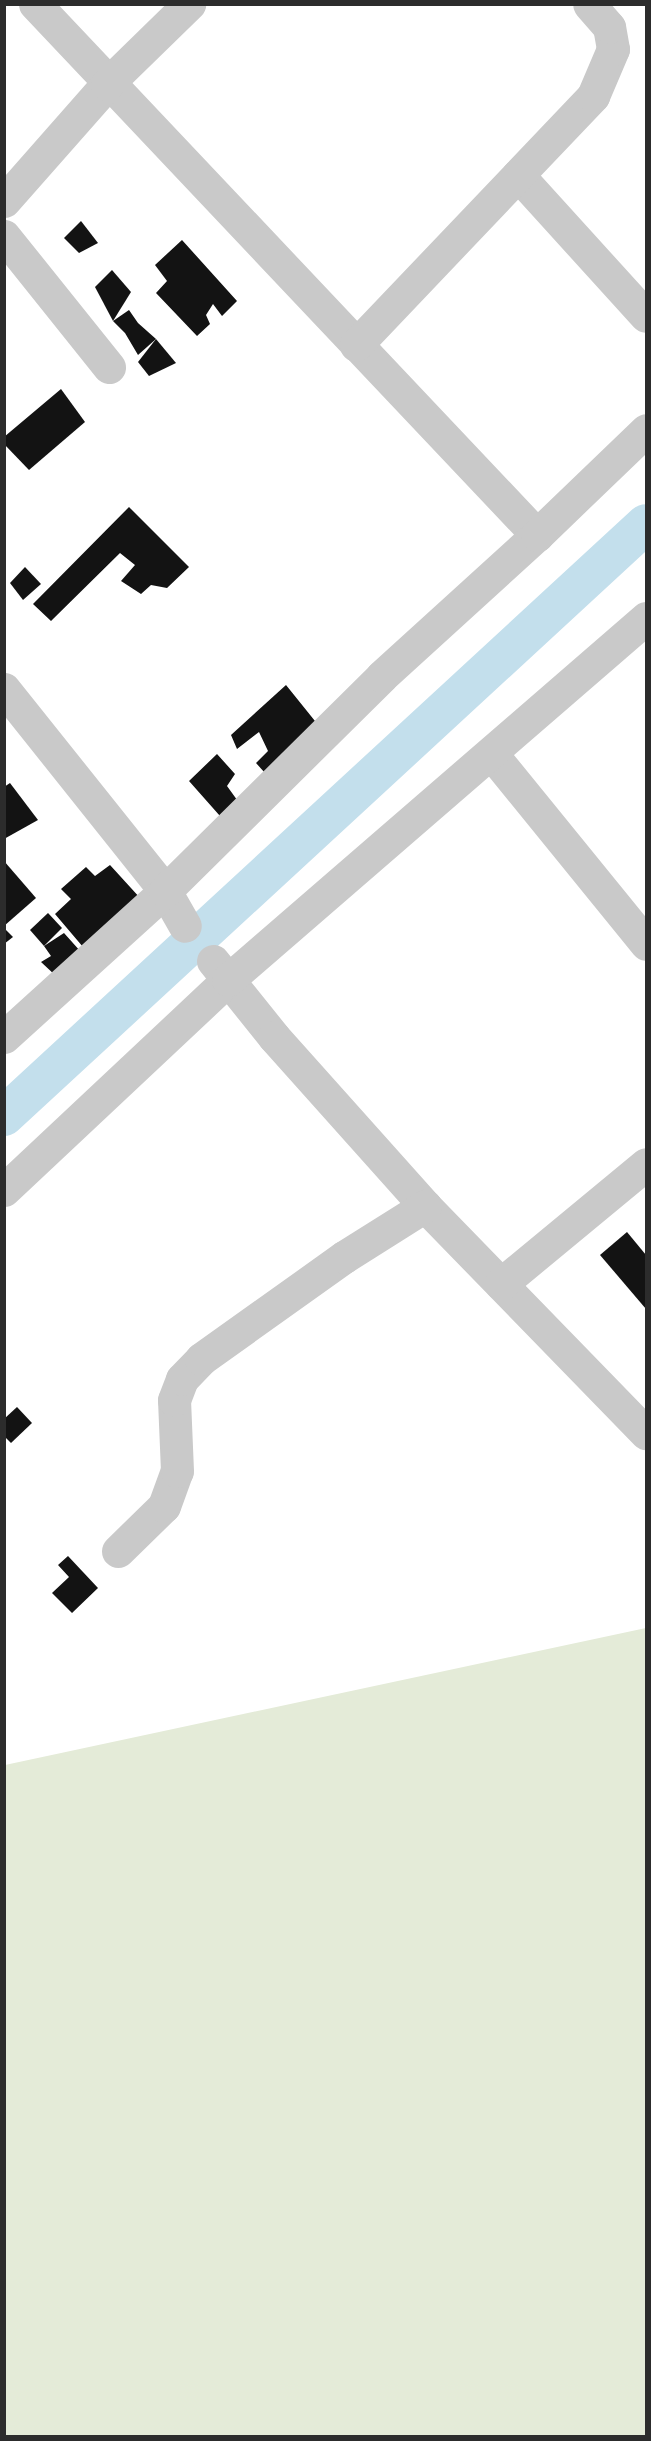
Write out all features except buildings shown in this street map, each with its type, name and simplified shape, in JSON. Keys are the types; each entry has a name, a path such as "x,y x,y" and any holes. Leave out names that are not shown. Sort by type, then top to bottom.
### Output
{"street":[{"path":"35,4 107,84 537,535"},
{"path":"4,201 107,84 189,4"},
{"path":"356,345 593,96 613,49 609,27 589,4"},
{"path":"518,175 646,316"},
{"path":"4,236 109,367"},
{"path":"4,1036 165,891 382,676 537,535 646,430"},
{"path":"4,1190 221,970 491,753 646,618"},
{"path":"4,689 165,891 185,926"},
{"path":"491,753 646,944"},
{"path":"221,970 274,1037 425,1206 646,1433"},
{"path":"501,1284 646,1164"},
{"path":"118,1551 164,1506 174,1480 177,1471 174,1400 182,1379 201,1359 344,1257 425,1206"}],"green space":[{"path":"646,1628 646,2436 5,2436 5,1765"}],"waterway":[{"path":"4,1116 646,524"}]}
